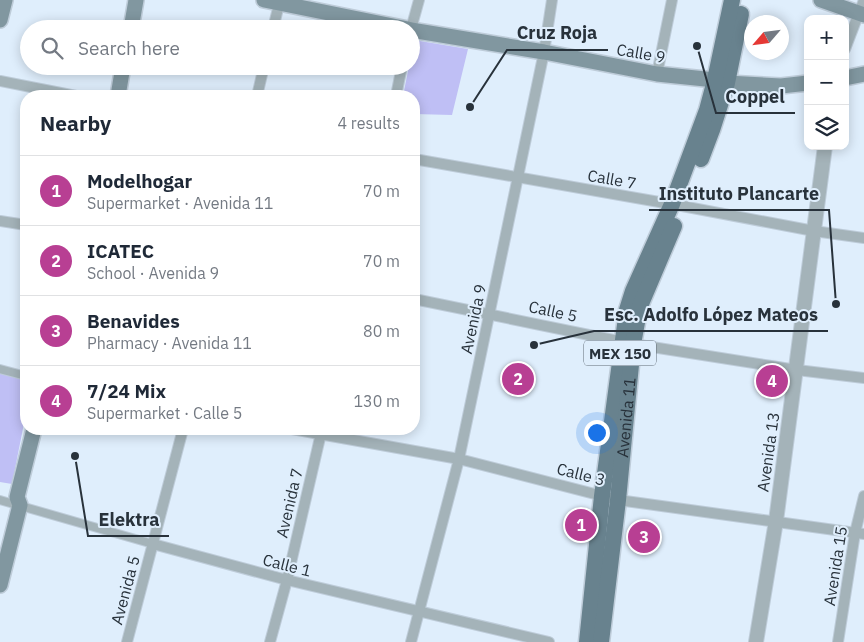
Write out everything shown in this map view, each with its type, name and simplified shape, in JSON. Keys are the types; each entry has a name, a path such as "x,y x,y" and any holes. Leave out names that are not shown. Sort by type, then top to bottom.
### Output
{"main road":[{"path":"0,20 5,0"},
{"path":"133,20 136,0"},
{"name":"Calle 9","path":"264,0 367,20"},
{"path":"821,0 862,10"},
{"name":"Avenida 11","path":"601,642 610,498 627,342 627,310 633,291 677,205 707,110 721,81 737,3"},
{"name":"Calle 9","path":"420,31 657,74 781,86 804,83"},
{"path":"849,77 864,74"},
{"path":"119,90 122,75"},
{"path":"0,585 20,505 17,497 32,435"},
{"name":"Avenida 11","path":"587,642 610,498"}],"street":[{"path":"413,20 419,0"},
{"name":"Avenida 9","path":"411,642 459,459 544,52 552,0"},
{"path":"657,74 672,0"},
{"path":"275,20 280,2"},
{"path":"849,40 862,10"},
{"path":"258,90 262,75"},
{"path":"397,90 400,75"},
{"path":"0,81 46,90"},
{"name":"Avenida 13","path":"756,642 776,521 824,150"},
{"name":"Calle 7","path":"420,160 814,231 864,238"},
{"path":"0,220 20,225"},
{"name":"Calle 5","path":"420,299 627,342 797,370 864,378"},
{"path":"0,369 20,374"},
{"name":"Avenida 5","path":"127,642 181,435"},
{"name":"Avenida 7","path":"270,642 287,580 320,435"},
{"name":"Calle 3","path":"341,435 459,459 610,498 859,533"},
{"name":"Avenida 15","path":"838,642 859,533 864,496"},
{"name":"Calle 1","path":"0,500 287,580 549,642"}],"shaded area":[{"path":"420,41 468,49 452,115 420,114 420,90 404,90 407,75 420,75"},
{"path":"0,372 20,377 20,435 22,435 12,484 0,482"}],"place":[{"name":"Coppel","path":"697,46"},
{"name":"Cruz Roja","path":"470,107"},
{"name":"Instituto Plancarte","path":"836,304"},
{"name":"Esc. Adolfo López Mateos","path":"534,345"},
{"name":"ICATEC","path":"518,379"},
{"name":"7/24 Mix","path":"772,381"},
{"name":"Elektra","path":"75,456"},
{"name":"Modelhogar","path":"581,525"},
{"name":"Benavides","path":"644,537"}]}
